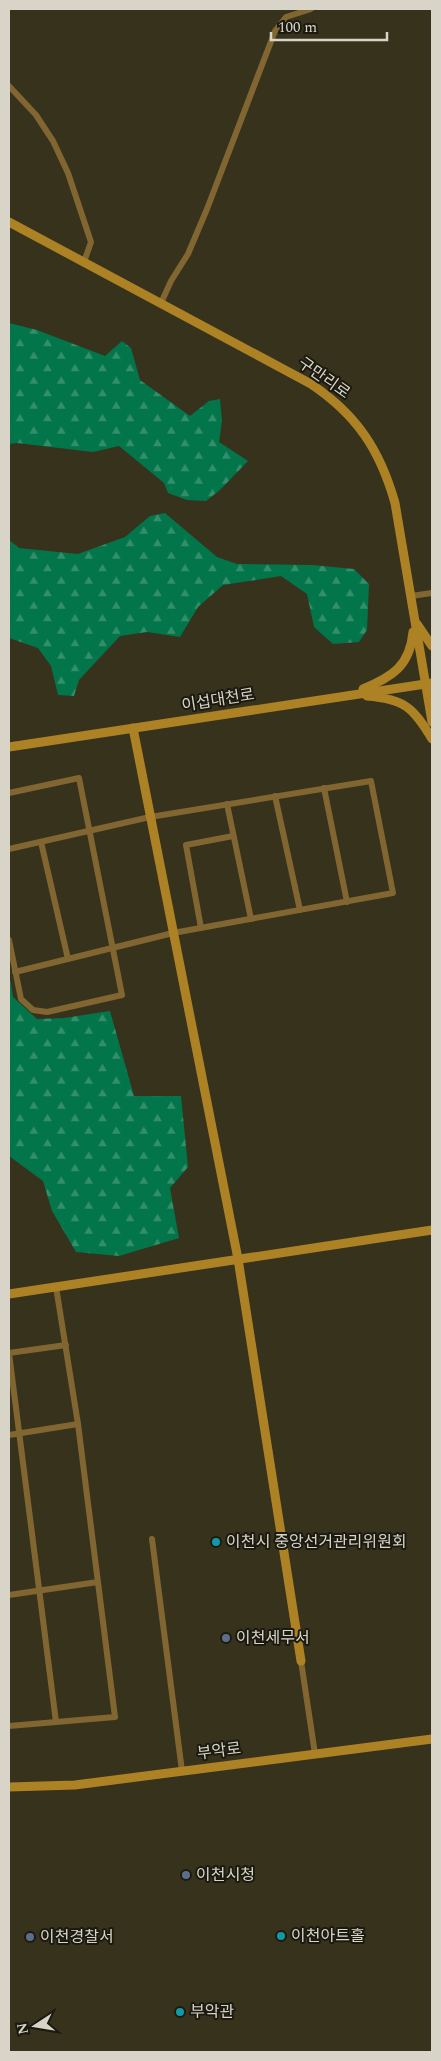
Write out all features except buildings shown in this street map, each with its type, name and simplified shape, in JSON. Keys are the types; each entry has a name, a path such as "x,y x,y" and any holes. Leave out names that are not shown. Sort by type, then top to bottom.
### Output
{"street":[{"path":"161,303 196,236 275,31 286,17 310,9"},
{"path":"9,86 36,115 45,128 68,173 91,242 84,262"},
{"name":"구만리로","path":"9,222 311,384 338,404 364,432 388,476 429,683 432,722"},
{"path":"411,596 432,593"},
{"path":"415,620 432,646"},
{"path":"349,695 384,680 398,669 406,659 412,643 415,620"},
{"name":"이섭대천로","path":"9,747 429,683"},
{"path":"349,695 389,698 402,703 412,711 432,739"},
{"path":"133,728 238,1259 315,1754"},
{"path":"9,793 79,778 91,830 122,995 47,1012 33,1010 21,999 9,940"},
{"path":"9,849 150,817 371,781 393,893 173,933 15,972"},
{"path":"324,788 347,902"},
{"path":"275,796 300,910"},
{"path":"227,804 250,919"},
{"path":"201,928 186,845 233,836"},
{"path":"41,842 68,959"},
{"path":"9,1294 432,1230"},
{"path":"9,1726 115,1717 78,1424 56,1287"},
{"path":"56,1722 10,1353 66,1345"},
{"path":"9,1434 78,1424"},
{"path":"152,1539 182,1771"},
{"path":"9,1595 98,1582"},
{"name":"부악로","path":"9,1787 76,1785 432,1739"}],"green space":[{"path":"9,323 37,330 105,356 122,341 131,348 140,380 190,416 209,401 220,399 222,421 219,442 248,461 220,490 206,501 187,500 168,493 164,483 119,446 93,452 17,443 9,444"},
{"path":"165,513 217,557 237,564 312,565 354,569 369,584 367,630 359,642 333,644 314,627 307,594 281,576 223,585 198,607 180,637 147,632 120,636 79,680 74,696 58,695 51,666 38,648 9,638 9,540 19,548 78,554 125,537 150,516"},
{"path":"9,972 13,997 37,1019 64,1018 110,1011 134,1096 181,1096 188,1167 170,1188 179,1238 119,1256 76,1252 52,1211 43,1181 9,1156"}],"place":[{"name":"이천시 중앙선거관리위원회","path":"216,1542"},
{"name":"이천세무서","path":"226,1638"},
{"name":"이천시청","path":"186,1875"},
{"name":"이천아트홀","path":"281,1936"},
{"name":"이천경찰서","path":"30,1937"},
{"name":"부악관","path":"180,2012"}]}
